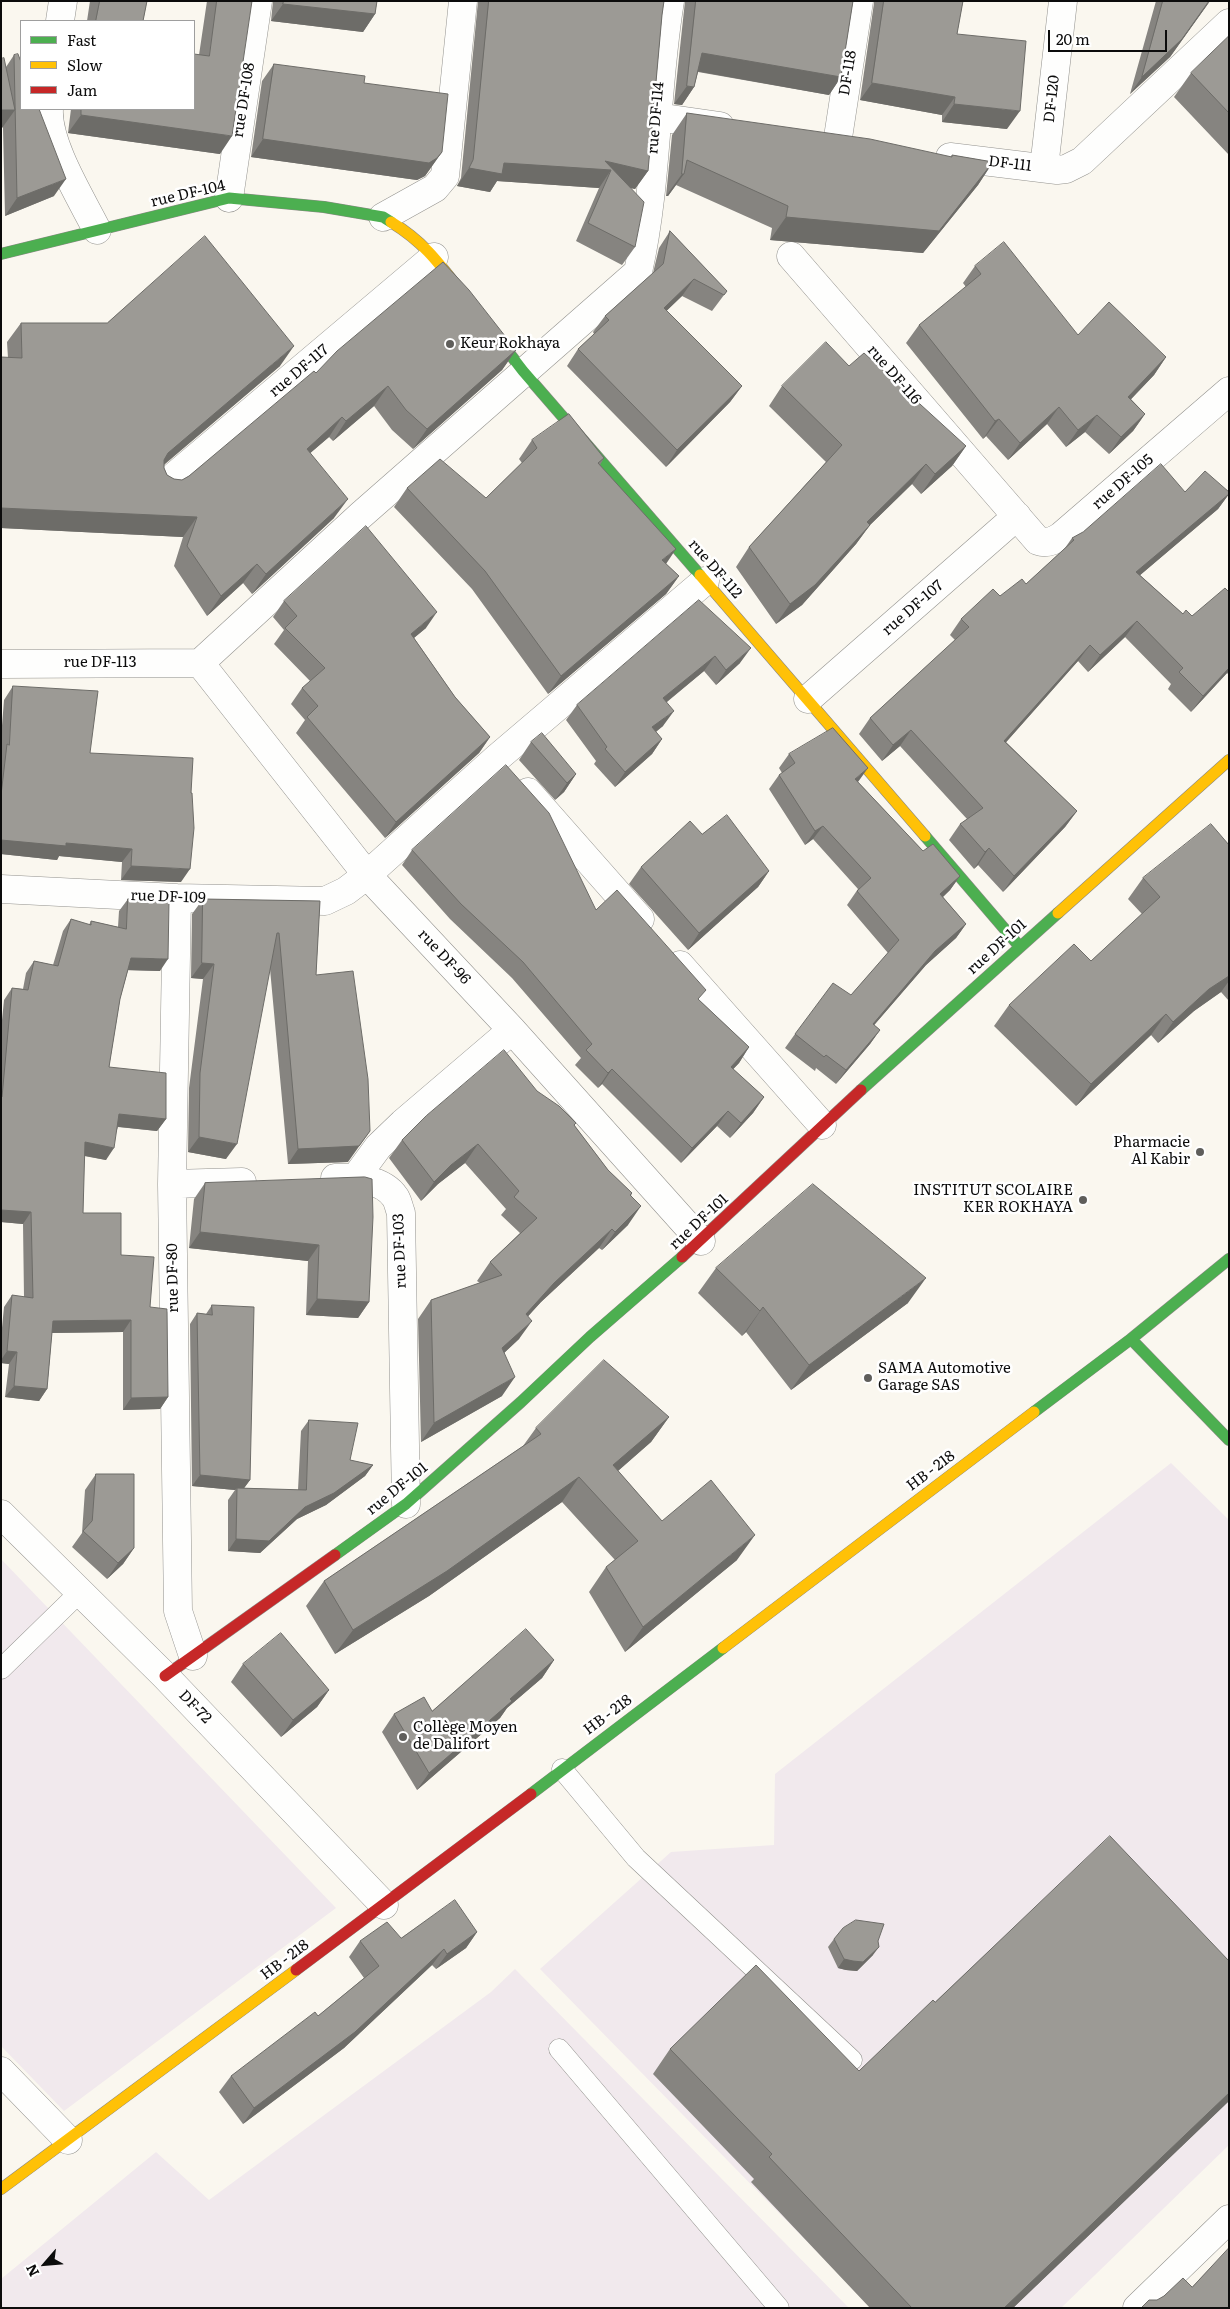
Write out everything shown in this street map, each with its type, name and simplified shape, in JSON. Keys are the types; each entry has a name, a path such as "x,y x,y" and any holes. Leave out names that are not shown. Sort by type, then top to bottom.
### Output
{"street":[{"path":"60,20 63,1"},
{"name":"rue DF-108","path":"229,198 258,1"},
{"path":"463,1 445,176 435,188 383,217 413,235 434,257 469,302"},
{"name":"rue DF-114","path":"200,663 361,515 638,272 646,235 660,67 670,1"},
{"name":"DF-118","path":"809,140 847,145 859,1"},
{"name":"DF-120","path":"1055,168 1063,1"},
{"path":"1055,168 1088,156 1229,23"},
{"path":"49,110 48,121 56,146 98,230"},
{"path":"657,116 742,130"},
{"name":"DF-111","path":"926,154 1055,168"},
{"name":"rue DF-104","path":"1,254 229,198 324,207 383,217"},
{"name":"rue DF-116","path":"791,256 1017,516"},
{"name":"rue DF-117","path":"165,484 434,257"},
{"name":"rue DF-112","path":"481,318 523,371 808,699 1020,947"},
{"name":"rue DF-105","path":"1017,516 1038,541 1049,543 1055,540 1229,391"},
{"name":"rue DF-107","path":"808,699 1017,516"},
{"path":"367,875 497,758 705,581"},
{"name":"rue DF-113","path":"1,664 200,663"},
{"name":"rue DF-96","path":"200,663 367,875 512,1030 701,1241"},
{"path":"497,758 822,1125"},
{"name":"rue DF-101","path":"165,1676 406,1504 522,1402 590,1337 701,1241 822,1125 1229,760"},
{"name":"rue DF-109","path":"1,889 177,898 324,901 334,898 367,875"},
{"name":"rue DF-80","path":"177,898 172,1184 178,1611 193,1656"},
{"path":"356,1177 378,1147 403,1123 512,1030"},
{"name":"rue DF-103","path":"307,1179 356,1177 383,1187 395,1197 400,1213 406,1504"},
{"path":"172,1184 269,1181"},
{"name":"HB - 218","path":"1,2189 384,1905 562,1768 1131,1339 1229,1259"},
{"path":"1131,1339 1229,1440"},
{"name":"DF-72","path":"1,1514 165,1676 384,1905"},
{"path":"1,2071 68,2140"},
{"path":"1137,2308 1229,2219"}],"lane":[{"path":"1,1669 80,1592"},
{"path":"562,1768 636,1858 852,2060"},
{"path":"559,2049 779,2308"}],"shaded area":[{"path":"1171,1463 1229,1520 1229,2145 1061,2308 872,2308 540,1969 671,1852 774,1845 775,1774"},
{"path":"1,1559 336,1908 64,2111 1,2046"},
{"path":"515,1969 849,2308 1,2308 1,2279 156,2152 209,2200 491,1992"}],"building":[{"path":"100,1 147,1 143,20 96,20"},
{"path":"217,1 252,1 232,136 81,115 81,110 195,110 195,54 209,56"},
{"path":"284,1 377,1 375,14 283,4"},
{"path":"489,1 664,1 648,171 605,161 644,202 635,247 588,223 611,170 504,163 502,174 469,168 473,160"},
{"path":"696,1 853,1 841,77 702,53 694,87 687,86"},
{"path":"884,1 963,1 957,34 1026,41 1020,111 954,104 955,97 872,83"},
{"path":"1163,1 1209,1 1182,39 1142,77"},
{"path":"1229,36 1229,113 1191,73"},
{"path":"18,54 20,59 20,110 39,110 66,179 17,198 14,55"},
{"path":"4,58 15,110 1,110 1,59"},
{"path":"274,64 365,76 364,83 448,94 442,152 429,163 263,139"},
{"path":"687,113 870,139 952,157 952,155 993,162 939,231 786,217 788,206 687,160 684,174 682,174"},
{"path":"670,231 727,291 724,295 694,279 664,308 742,386 677,450 578,349 609,320 605,316 663,264"},
{"path":"205,236 294,346 168,453 164,460 164,468 167,475 174,479 182,480 189,476 314,371 316,373 337,351 443,262 469,290 516,350 427,429 406,410 388,386 346,421 342,417 307,449 348,499 266,574 257,564 221,596 187,546 197,517 1,508 1,357 22,358 21,323 107,323"},
{"path":"1004,242 1078,335 1109,302 1166,357 1128,397 1145,414 1121,437 1097,415 1078,430 1059,407 1020,443 999,419 995,421 919,325 981,274 975,266"},
{"path":"826,342 849,366 864,353 966,446 935,474 926,464 867,522 870,525 815,585 790,604 749,547 842,445 782,386"},
{"path":"569,414 604,458 598,463 676,549 662,560 679,576 561,676 485,571 407,488 440,459 486,498 537,448 532,440"},
{"path":"1161,464 1185,492 1205,471 1229,494 1136,572 1183,614 1186,610 1192,616 1225,588 1229,592 1229,668 1203,696 1179,672 1183,668 1137,621 1100,655 1090,645 1004,741 1077,811 1014,876 989,848 985,852 960,824 983,808 911,730 893,745 870,718 969,627 961,619 993,589 1000,596 1022,579 1026,584 1074,540 1072,538 1083,532"},
{"path":"366,526 437,612 411,634 455,697 490,737 396,822 307,717 318,706 302,688 325,668 285,628 297,616 284,601"},
{"path":"699,600 751,648 726,670 715,656 663,698 674,711 652,727 662,739 625,772 605,749 607,747 577,705"},
{"path":"13,686 98,691 90,753 193,758 191,793 194,828 190,869 131,866 132,849 66,843 66,846 1,840 1,795 7,744 9,745"},
{"path":"833,728 868,768 855,779 923,851 933,844 960,876 940,894 966,924 935,951 873,1024 880,1030 846,1070 826,1055 824,1057 795,1034 833,983 851,995 899,940 857,891 871,878 823,826 815,831 779,775 795,763 789,754"},
{"path":"542,733 576,774 567,783 531,742"},
{"path":"506,765 549,813 596,910 617,890 706,990 698,999 749,1047 731,1067 764,1097 741,1123 728,1111 692,1148 612,1069 608,1073 586,1050 592,1044 523,962 461,904 412,850"},
{"path":"727,815 769,871 699,933 641,867 690,821 702,834"},
{"path":"1211,824 1229,845 1229,976 1209,989 1173,1022 1166,1014 1091,1084 1009,1005 1074,944 1091,961 1160,897 1143,878"},
{"path":"128,899 169,901 168,959 131,958 120,999 109,1067 166,1073 166,1119 119,1114 114,1148 85,1142 83,1213 121,1213 121,1255 154,1257 150,1307 167,1309 168,1397 131,1398 131,1320 53,1321 47,1389 14,1386 17,1352 7,1351 12,1295 33,1298 31,1212 1,1210 1,1097 12,988 28,990 34,961 58,966 71,919 91,925 91,921 126,929"},
{"path":"203,899 320,901 316,975 353,971 368,1079 370,1131 359,1146 298,1149 279,933 277,933 237,1144 199,1137 200,1073 214,964 202,963"},
{"path":"504,1050 537,1091 559,1106 576,1123 574,1125 608,1170 632,1193 630,1195 641,1206 615,1232 612,1229 554,1283 526,1314 532,1321 502,1348 515,1377 434,1423 431,1300 502,1275 490,1262 537,1218 514,1197 519,1191 478,1144 451,1165 434,1182 402,1140 426,1116"},
{"path":"365,1177 372,1179 373,1217 369,1302 317,1299 319,1245 200,1232 205,1183"},
{"path":"813,1184 926,1278 809,1365 763,1307 760,1311 716,1268"},
{"path":"212,1305 254,1307 250,1480 200,1475 197,1313 212,1315"},
{"path":"604,1360 669,1417 613,1465 662,1521 711,1480 755,1535 643,1627 606,1567 638,1541 579,1477 447,1571 353,1630 324,1581 541,1434 536,1428"},
{"path":"309,1420 358,1423 350,1460 373,1465 334,1493 305,1507 269,1541 236,1539 237,1488 306,1490"},
{"path":"96,1474 134,1474 134,1548 118,1563 83,1531 92,1521"},
{"path":"526,1629 554,1660 510,1699 512,1701 429,1773 394,1714 424,1697 432,1711"},
{"path":"281,1633 329,1690 293,1720 243,1664"},
{"path":"1110,1836 1229,1961 1229,2093 1004,2308 912,2308 769,2157 772,2154 670,2049 756,1965 859,2071 933,2000 935,2002"},
{"path":"455,1900 477,1932 447,1954 444,1949 355,2032 254,2108 231,2076 315,2012 318,2016 379,1966 360,1941 387,1922 401,1938"},
{"path":"856,1920 884,1924 878,1941 879,1947 863,1962 844,1959 834,1939 843,1928"},
{"path":"1229,2248 1229,2308 1141,2308 1149,2300 1157,2300 1164,2296 1183,2278 1192,2287"}],"traffic: fast":[{"path":"1,254 229,198 324,207 383,217 391,222"},
{"path":"489,327 523,371 700,575"},
{"path":"925,836 1020,947"},
{"path":"861,1090 1058,913"},
{"path":"335,1555 406,1504 521,1402 590,1337 682,1257"},
{"path":"1034,1412 1131,1339 1229,1259"},
{"path":"1131,1339 1229,1440"},
{"path":"531,1794 723,1648"}],"traffic: slow":[{"path":"391,222 422,245 462,293"},
{"path":"700,575 925,836"},
{"path":"1058,913 1229,760"},
{"path":"723,1648 1034,1412"},
{"path":"1,2189 296,1970"}],"traffic: jam":[{"path":"682,1257 861,1090"},
{"path":"165,1676 335,1555"},
{"path":"296,1970 531,1794"}],"place":[{"name":"Keur Rokhaya","path":"450,344"},
{"name":"Pharmacie Al Kabir","path":"1200,1152"},
{"name":"INSTITUT SCOLAIRE KER ROKHAYA","path":"1083,1200"},
{"name":"SAMA Automotive Garage SAS","path":"868,1378"},
{"name":"Collège Moyen de Dalifort","path":"403,1737"}]}
